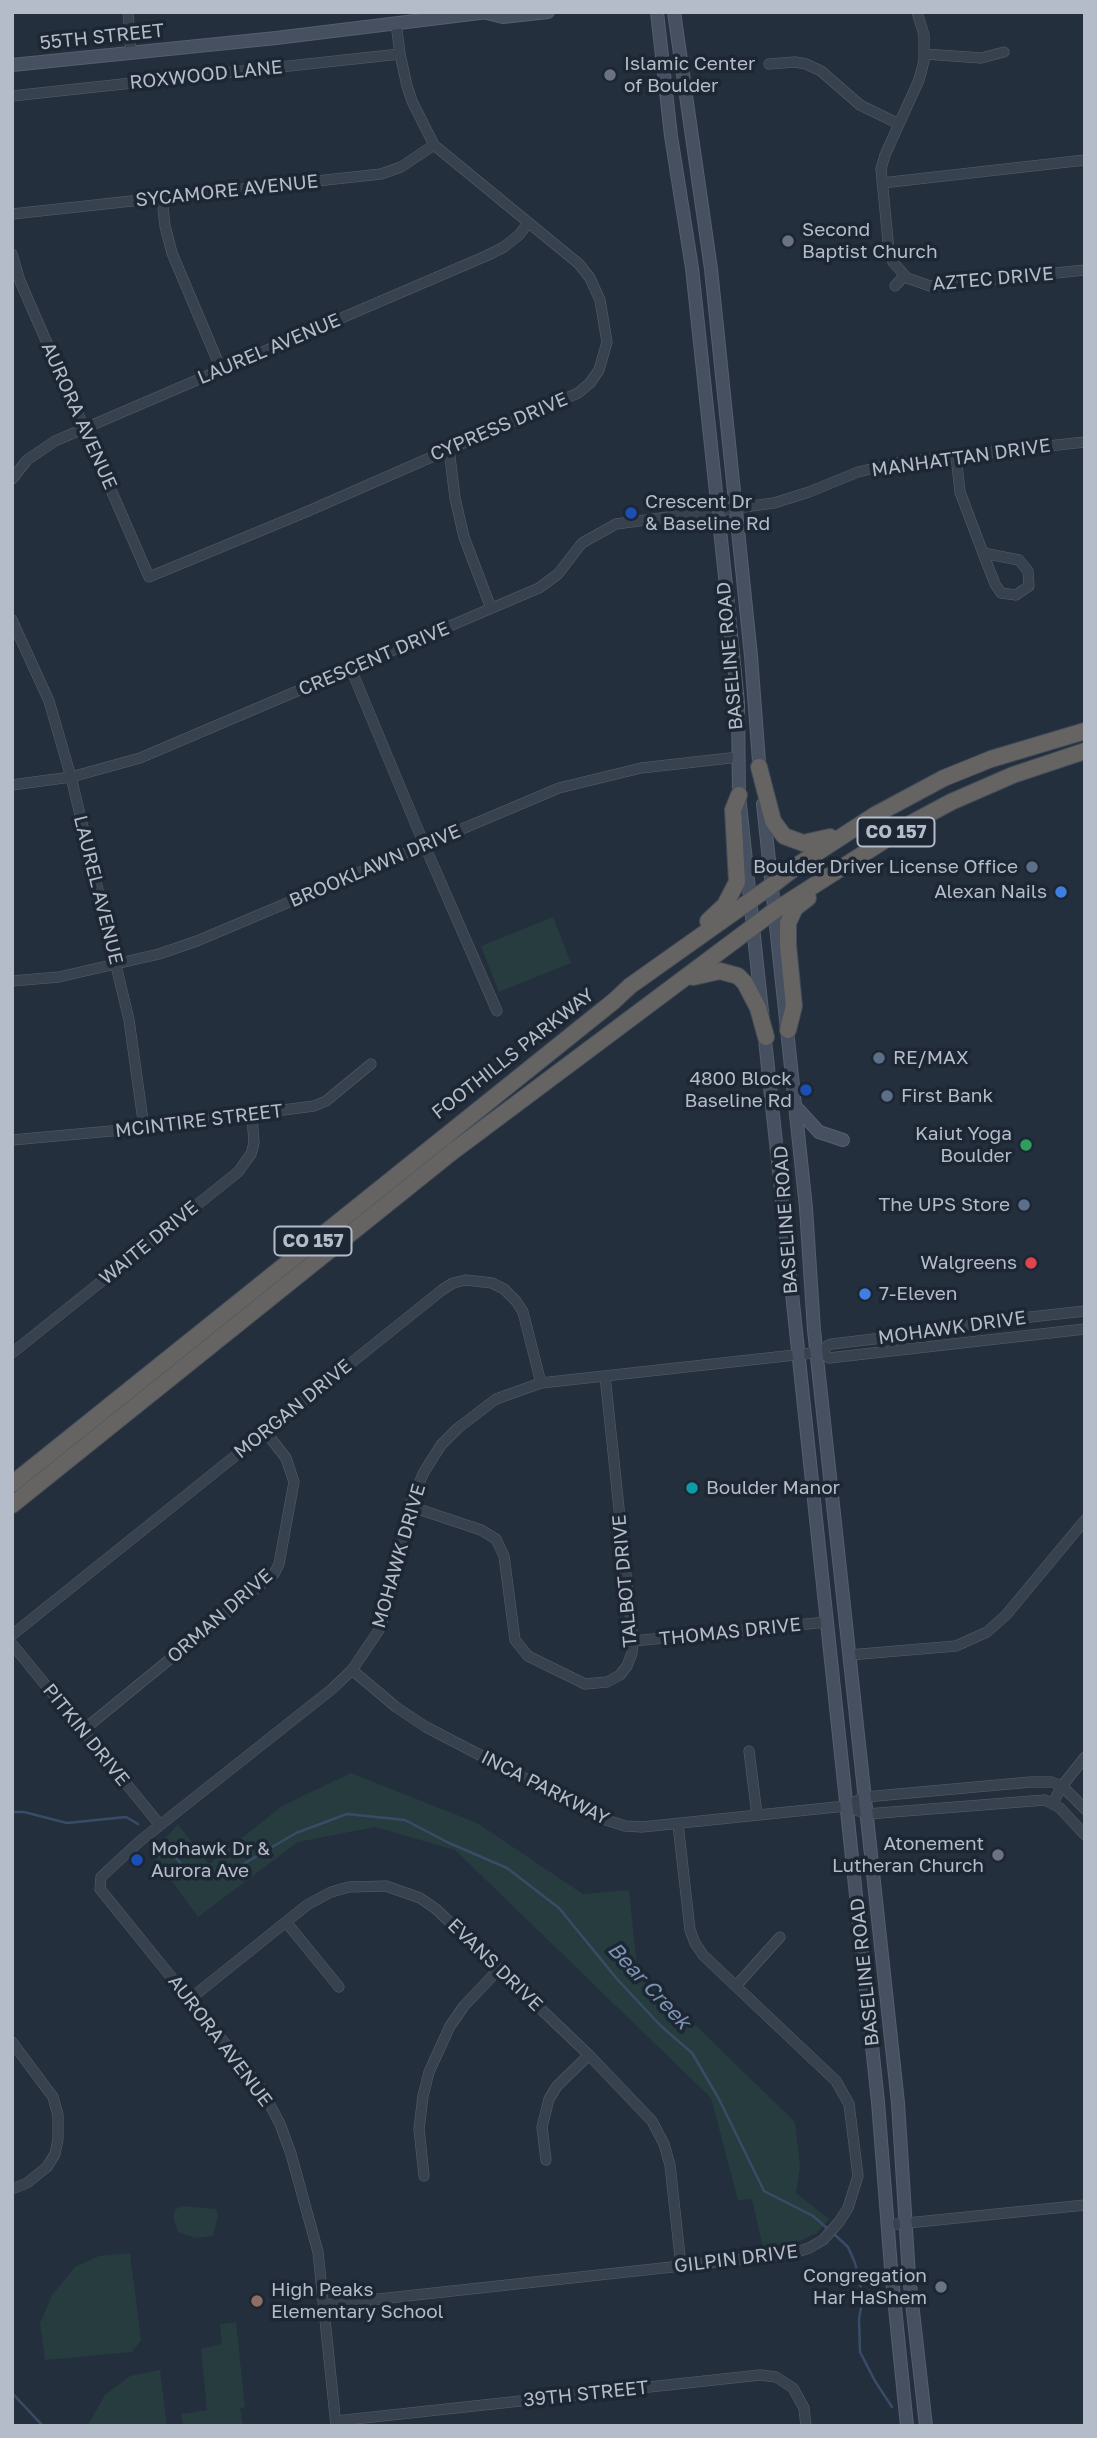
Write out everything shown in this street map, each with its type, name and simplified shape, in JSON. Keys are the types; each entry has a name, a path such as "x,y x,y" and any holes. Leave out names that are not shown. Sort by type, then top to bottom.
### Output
{"highway":[{"name":"FOOTHILLS PARKWAY","path":"12,1484 630,986 801,863 852,829 908,797 966,769 1085,731"},
{"name":"FOOTHILLS PARKWAY","path":"12,1505 452,1152 754,925 882,841 972,792 1085,751"},
{"path":"759,767 773,821 784,836 797,842 811,842 852,829"},
{"path":"630,986 639,974 708,922 730,897 738,874 733,810 739,795"},
{"path":"788,1030 794,1006 787,934 791,914 805,901 861,863 882,841"},
{"path":"663,994 707,972 730,972 745,983 758,1007 766,1037"}],"main road":[{"name":"55TH STREET","path":"12,65 276,38 460,14 488,13 503,17 548,12"},
{"name":"BASELINE ROAD","path":"657,12 671,136 691,257 719,511 737,690 739,795 878,2102 907,2426"},
{"name":"BASELINE ROAD","path":"674,12 711,269 751,656 771,887 808,1224 810,1287 898,2103 917,2355 926,2426"},
{"path":"795,1104 819,1132 843,1140"}],"street":[{"path":"128,12 131,53"},
{"name":"AZTEC DRIVE","path":"917,12 924,35 925,54 919,80 883,162 882,183 893,262 904,276 918,284 930,286 1085,270"},
{"name":"CYPRESS DRIVE","path":"149,577 578,393 590,383 603,359 607,342 600,300 590,278 579,264 434,145 412,101 400,54 396,23"},
{"path":"925,54 981,58 1004,52"},
{"name":"ROXWOOD LANE","path":"12,96 400,54"},
{"path":"769,64 806,64 821,71 860,105 899,124"},
{"name":"SYCAMORE AVENUE","path":"12,214 381,174 401,167 434,145"},
{"path":"882,183 1085,160"},
{"path":"162,198 172,253 221,369"},
{"name":"LAUREL AVENUE","path":"12,479 27,460 45,447 486,256 504,247 519,235 528,223"},
{"name":"AURORA AVENUE","path":"12,254 16,282 149,577"},
{"name":"AZTEC DRIVE","path":"895,286 904,276"},
{"name":"MANHATTAN DRIVE","path":"719,511 788,500 875,467 901,462 1085,442"},
{"path":"449,449 455,498 464,537 491,608"},
{"path":"956,456 960,492 983,553 1001,593 1016,595 1029,586 1028,571 1019,560 983,553"},
{"name":"CRESCENT DRIVE","path":"12,785 71,777 140,758 351,669 547,583 558,574 582,543 616,524 719,511"},
{"name":"LAUREL AVENUE","path":"12,620 49,701 71,777 133,1044 144,1128"},
{"path":"351,669 497,1011"},
{"name":"BROOKLAWN DRIVE","path":"12,981 59,977 116,966 197,941 559,788 642,768 738,757"},
{"name":"MCINTIRE STREET","path":"12,1140 144,1128 314,1106 326,1101 371,1064"},
{"name":"WAITE DRIVE","path":"12,1353 238,1172 251,1154 254,1143 252,1115"},
{"name":"MORGAN DRIVE","path":"12,1635 442,1290 466,1280 492,1283 504,1289 523,1312 541,1384"},
{"name":"MOHAWK DRIVE","path":"819,1352 832,1344 1085,1311"},
{"name":"MOHAWK DRIVE","path":"160,1825 332,1689 352,1670 379,1630 387,1608 409,1506 424,1472 441,1445 458,1428 496,1399 541,1384 605,1376 798,1354 819,1352 830,1357 1085,1329"},
{"name":"TALBOT DRIVE","path":"409,1506 499,1537 515,1640 528,1656 574,1680 596,1685 613,1679 627,1666 633,1641 605,1376"},
{"name":"ORMAN DRIVE","path":"82,1731 274,1574 279,1564 294,1482 286,1458 265,1431"},
{"path":"849,1655 956,1646 987,1632 1006,1615 1085,1520"},
{"name":"THOMAS DRIVE","path":"633,1641 827,1622"},
{"name":"PITKIN DRIVE","path":"12,1644 160,1825"},
{"name":"INCA PARKWAY","path":"352,1670 396,1707 426,1727 603,1819 625,1826 678,1824 846,1806 865,1797 1031,1782 1062,1786"},
{"path":"749,1751 757,1815"},
{"path":"1085,1757 1062,1786 1053,1803 1085,1835"},
{"path":"1062,1786 1085,1809"},
{"name":"INCA PARKWAY","path":"846,1806 867,1814 1045,1800 1053,1803"},
{"name":"GILPIN DRIVE","path":"324,2305 791,2254 809,2248 829,2233 848,2208 858,2176 849,2104 836,2081 703,1955 690,1930 678,1824"},
{"name":"AURORA AVENUE","path":"160,1825 106,1870 100,1877 100,1889 261,2088 281,2124 312,2226 324,2305 336,2423"},
{"name":"EVANS DRIVE","path":"190,2000 307,1905 331,1892 349,1887 386,1886 421,1898 499,1969 645,2112 664,2144 670,2165 681,2266"},
{"path":"286,1922 339,1987"},
{"path":"736,1986 780,1937"},
{"path":"425,2176 419,2129 429,2072 450,2026 464,2006 499,1969"},
{"path":"12,2042 53,2097 58,2115 58,2139 49,2163 33,2179 12,2189"},
{"path":"546,2160 542,2127 549,2099 557,2086 589,2055"},
{"path":"888,2225 1085,2205"},
{"name":"39TH STREET","path":"336,2423 760,2375 776,2377 793,2388 804,2408 806,2426"}],"green space":[{"path":"553,917 571,963 499,992 481,946"},
{"path":"351,1773 477,1823 583,1894 629,1890 637,1968 795,2122 800,2167 796,2193 829,2219 817,2233 795,2243 763,2248 752,2199 738,2200 711,2098 455,1850 375,1827 298,1842 198,1917 152,1854 178,1824 209,1864 282,1806"},
{"path":"181,2206 216,2209 218,2215 213,2236 196,2238 178,2232 173,2217 175,2210"},
{"path":"130,2253 141,2340 132,2352 45,2360 40,2323 52,2295 75,2267 99,2256"},
{"path":"236,2322 245,2407 240,2408 243,2426 183,2426 181,2414 207,2410 201,2349 222,2344 220,2324"},
{"path":"160,2370 167,2426 87,2426 105,2395 130,2376"}],"waterway":[{"name":"Bear Creek","path":"12,1812 24,1812 67,1823 126,1817 138,1824"},
{"name":"Bear Creek","path":"211,1879 221,1877 296,1833 347,1814 405,1820 507,1868 559,1908 617,1979 661,2026 692,2053 719,2099 764,2191 813,2216 828,2229"},
{"name":"Bear Creek","path":"162,1842 183,1866 198,1878"},
{"name":"Bear Creek","path":"833,2233 848,2247 863,2296 859,2319 860,2352 892,2407"},
{"path":"12,2393 43,2426"}],"place":[{"name":"Islamic Center of Boulder","path":"610,75"},
{"name":"Second Baptist Church","path":"788,241"},
{"name":"Crescent Dr & Baseline Rd","path":"631,513"},
{"name":"Boulder Driver License Office","path":"1032,867"},
{"name":"Alexan Nails","path":"1061,892"},
{"name":"RE/MAX","path":"879,1058"},
{"name":"4800 Block Baseline Rd","path":"806,1090"},
{"name":"First Bank","path":"887,1096"},
{"name":"Kaiut Yoga Boulder","path":"1026,1145"},
{"name":"The UPS Store","path":"1024,1205"},
{"name":"Walgreens","path":"1031,1263"},
{"name":"7-Eleven","path":"865,1294"},
{"name":"Boulder Manor","path":"692,1488"},
{"name":"Atonement Lutheran Church","path":"998,1855"},
{"name":"Mohawk Dr & Aurora Ave","path":"137,1860"},
{"name":"Congregation Har HaShem","path":"941,2287"},
{"name":"High Peaks Elementary School","path":"257,2301"}]}
